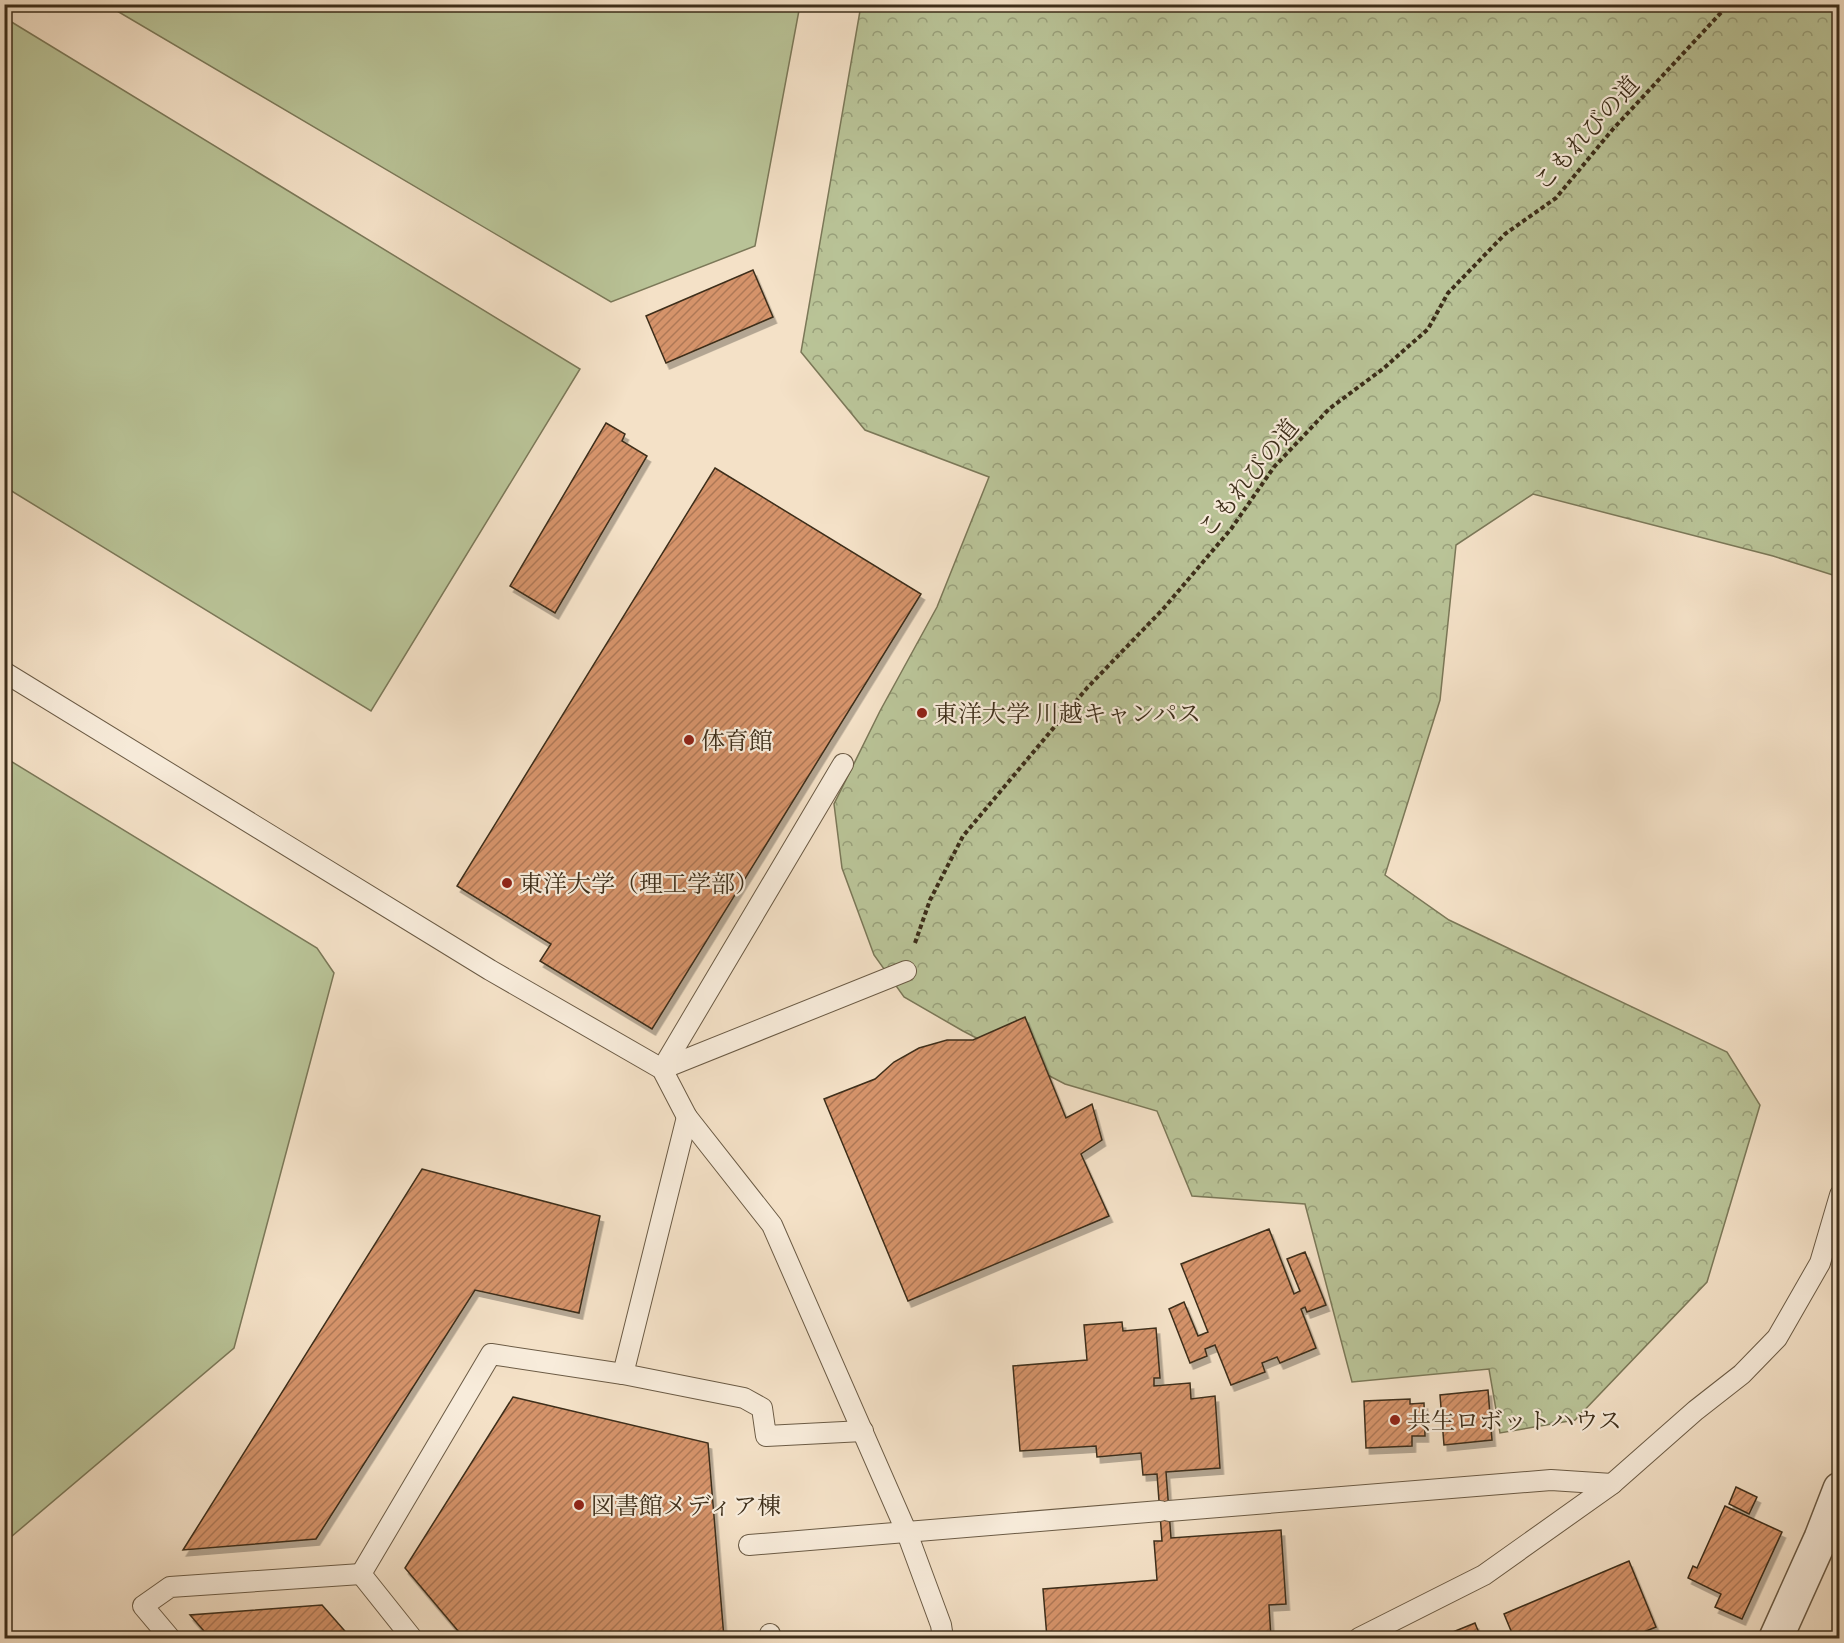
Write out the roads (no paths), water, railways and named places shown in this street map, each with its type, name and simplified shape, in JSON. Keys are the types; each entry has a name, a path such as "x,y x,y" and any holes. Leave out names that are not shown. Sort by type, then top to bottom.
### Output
{"street":[{"path":"1776,1638 1830,1542 1839,1489"}],"lane":[{"path":"4,672 490,970 662,1069 687,1117 772,1225 907,1533 941,1624 943,1638"},
{"path":"662,1069 843,764"},
{"path":"662,1069 906,970"},
{"path":"623,1374 687,1117"},
{"path":"1359,1638 1484,1575 1612,1484 1696,1410 1742,1374 1777,1338 1820,1263 1839,1195"},
{"path":"361,1574 491,1354 623,1374 744,1398 762,1408 765,1436 863,1431"},
{"path":"749,1545 1551,1479 1612,1484"},
{"path":"170,1638 143,1606 170,1587 361,1574"},
{"path":"361,1574 412,1638"}],"place":[{"name":"東洋大学 川越キャンパス","path":"922,713"},
{"name":"体育館","path":"689,740"},
{"name":"東洋大学（理工学部）","path":"507,883"},
{"name":"共生ロボットハウス","path":"1395,1420"},
{"name":"図書館メディア棟","path":"579,1505"}]}
